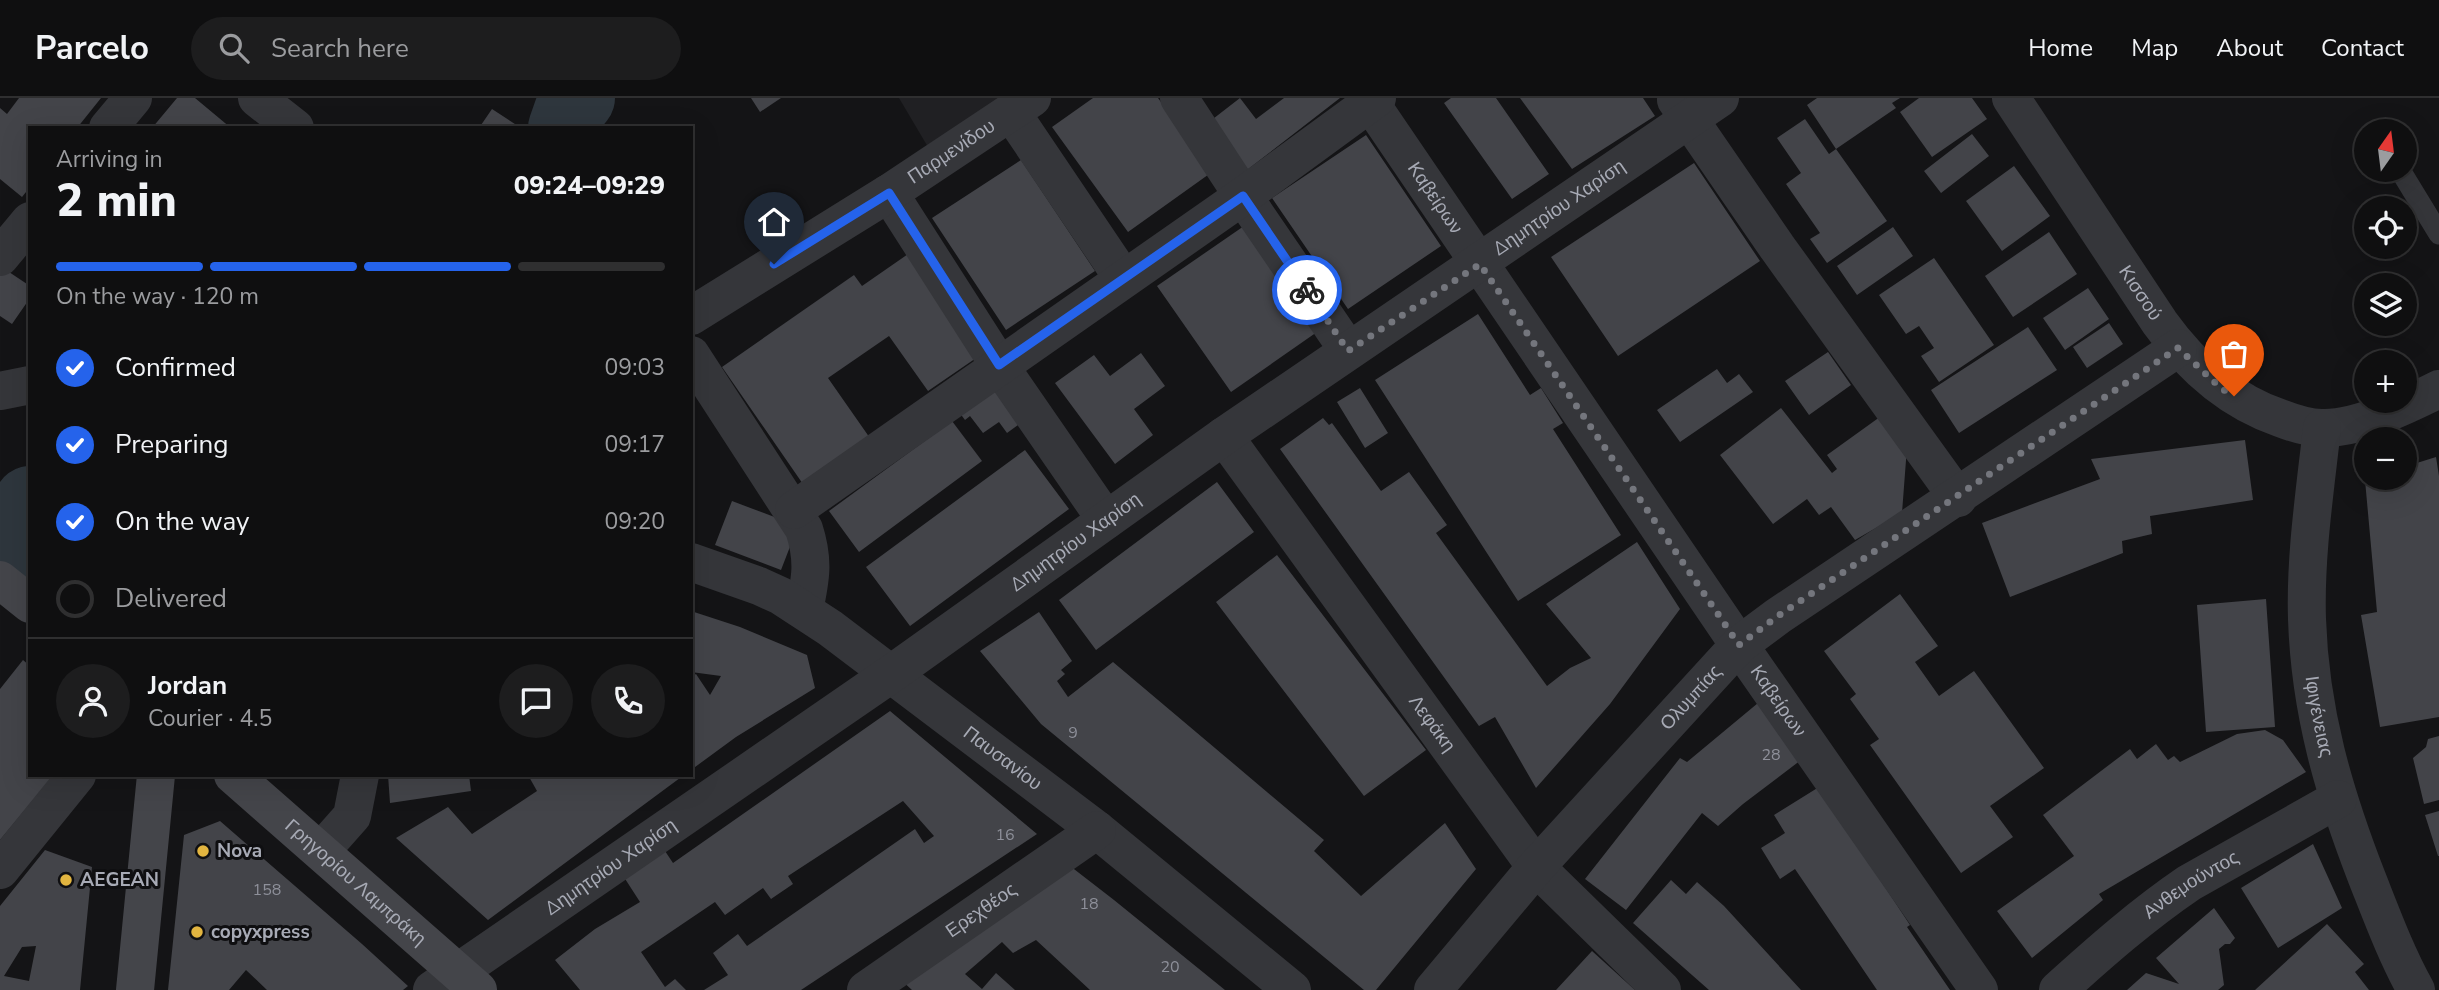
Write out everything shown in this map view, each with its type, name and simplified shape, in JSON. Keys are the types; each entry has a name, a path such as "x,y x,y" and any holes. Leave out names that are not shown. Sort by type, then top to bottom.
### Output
{"main road":[{"path":"0,580 28,602"},
{"path":"135,990 156,777"},
{"name":"Γρηγορίου Λαμπράκη","path":"235,777 321,851 456,984"}],"street":[{"path":"110,126 133,98"},
{"path":"257,98 292,126"},
{"path":"1179,98 1348,351"},
{"name":"Δημητρίου Χαρίση","path":"456,984 1224,436 1480,264 1682,109 1720,98"},
{"name":"Κισσού","path":"2011,98 2178,348 2221,388 2247,404 2290,422 2322,428"},
{"path":"794,510 1243,196 1371,100"},
{"name":"Καβείρων","path":"1371,100 1739,645 1979,990"},
{"path":"1021,105 1123,278"},
{"name":"Παρμενίδου","path":"693,315 889,193 1021,105"},
{"path":"1682,109 1777,247 1958,498"},
{"path":"889,193 999,365 1106,520"},
{"name":"Ολυμπίας","path":"1433,990 1536,867 1739,645 1778,616 1958,498 2178,348"},
{"path":"693,358 804,528 812,556 804,610"},
{"path":"0,391 28,385"},
{"path":"2322,428 2370,418 2439,389"},
{"name":"Ιφιγένειας","path":"2322,428 2309,549 2307,620 2315,706 2338,799 2381,918 2416,990"},
{"name":"Λεφάκη","path":"1224,436 1536,867 1662,990"},
{"name":"Παυσανίου","path":"693,563 759,586 804,610 1097,830 1292,990"},
{"path":"0,870 74,777"},
{"path":"321,851 352,816 359,777"},
{"name":"Ανθεμούντος","path":"2059,990 2121,934 2168,897 2338,799"},
{"name":"Ερεχθέος","path":"873,988 1097,830"}],"lane":[{"path":"2407,182 2439,234"}],"shaded area":[{"path":"899,98 1001,98 928,147"}],"building":[{"path":"19,98 101,98 79,126 28,126 28,190 22,197 0,179 0,108 7,114"},
{"path":"177,98 195,98 229,126 154,126"},
{"path":"751,98 781,98 760,112"},
{"path":"1093,98 1158,98 1212,172 1128,232 1052,127"},
{"path":"1240,98 1256,119 1284,98 1340,98 1247,170 1209,122"},
{"path":"1451,98 1496,98 1549,174 1512,199 1444,103"},
{"path":"1520,98 1643,98 1655,116 1572,169"},
{"path":"1817,98 1900,98 1892,103 1896,108 1836,149 1807,105"},
{"path":"1919,98 1972,98 1987,119 1932,157 1900,112"},
{"path":"492,109 518,126 480,126"},
{"path":"1805,119 1829,154 1836,149 1887,221 1827,263 1810,239 1820,233 1786,184 1801,173 1777,138"},
{"path":"1972,134 1989,156 1941,193 1924,171"},
{"path":"1366,135 1441,246 1348,309 1272,198"},
{"path":"1021,160 1095,271 1006,330 932,218"},
{"path":"1694,163 1760,261 1618,356 1551,257"},
{"path":"2014,166 2050,216 2002,251 1966,201"},
{"path":"1244,226 1317,332 1231,392 1157,286"},
{"path":"1893,227 1913,256 1857,295 1837,266"},
{"path":"2049,232 2077,274 2013,317 1985,276"},
{"path":"911,252 982,354 928,391 889,336 828,378 872,441 805,487 722,367 854,275 862,286"},
{"path":"1934,258 1994,345 1939,382 1921,356 1934,348 1919,326 1906,334 1879,295"},
{"path":"0,266 28,285 28,301 12,324 0,316"},
{"path":"2088,288 2109,319 2065,350 2043,318"},
{"path":"1478,314 1530,395 1541,388 1563,423 1553,429 1621,535 1518,601 1375,380"},
{"path":"2109,323 2123,344 2087,368 2073,347"},
{"path":"2028,327 2057,370 1959,433 1931,390"},
{"path":"1828,352 1851,385 1809,415 1785,381"},
{"path":"1141,353 1165,386 1134,409 1153,435 1115,464 1055,383 1094,355 1110,376"},
{"path":"1717,369 1727,383 1739,374 1753,392 1680,442 1657,410"},
{"path":"995,385 1022,422 1007,433 999,422 983,433 970,416 965,420 959,412"},
{"path":"1360,388 1388,433 1365,448 1337,402"},
{"path":"1781,408 1832,473 1837,469 1827,455 1884,414 1907,447 1902,513 1855,540 1831,507 1819,515 1807,499 1773,524 1720,455"},
{"path":"1323,418 1329,425 1332,423 1381,491 1409,472 1447,525 1436,533 1547,686 1570,668 1591,658 1546,604 1637,542 1680,609 1610,704 1536,788 1495,717 1479,726 1280,449"},
{"path":"952,421 982,461 859,552 829,511"},
{"path":"2245,440 2253,500 2150,516 2152,534 2122,541 2123,553 2010,597 1982,523 2100,479 2091,459"},
{"path":"1025,450 1069,509 910,626 866,567"},
{"path":"2436,457 2439,476 2439,717 2380,727 2361,615 2377,612 2366,490 2417,490 2417,463"},
{"path":"1217,482 1254,532 1096,650 1059,600"},
{"path":"732,501 798,526 781,570 715,545"},
{"path":"1277,555 1426,750 1364,796 1216,602"},
{"path":"1900,594 1938,646 1915,662 1939,696 1974,671 2044,768 1990,806 2013,837 1961,873 1870,745 1879,739 1850,699 1856,694 1824,651"},
{"path":"2266,599 2275,727 2206,732 2197,605"},
{"path":"693,612 740,627 807,655 815,688 736,737 693,769 693,676 696,674 710,695 721,676 693,672"},
{"path":"1039,612 1072,661 1061,670 1065,674 1057,681 1068,697 1113,662 1324,840 1314,851 1361,896 1445,823 1476,869 1376,990 1364,990 1041,724 980,651"},
{"path":"23,660 28,664 28,777 52,777 0,840 0,689"},
{"path":"1758,703 1801,760 1718,826 1702,813 1626,910 1585,879 1680,758 1687,762"},
{"path":"890,711 1037,834 801,990 704,990 728,975 713,953 738,934 747,946 915,829 924,843 934,836 903,801 788,876 793,884 771,899 763,888 725,915 715,902 641,952 665,987 675,979 686,990 580,990 555,960 595,929 640,902 620,871 661,845 673,863"},
{"path":"2265,730 2283,740 2306,772 2099,894 2103,900 2032,958 1997,911 2074,856 2043,815 2130,749 2137,759 2156,744 2168,760 2174,756 2180,762 2237,734"},
{"path":"2439,736 2439,800 2424,804 2413,758 2426,747 2428,739"},
{"path":"388,777 469,777 471,791 390,803"},
{"path":"529,777 681,777 488,920 396,838 448,807 472,834 537,791"},
{"path":"1819,787 1950,990 1877,990 1795,869 1780,879 1761,848 1785,833 1774,815"},
{"path":"2439,811 2439,856 2438,856 2425,815"},
{"path":"220,821 408,986 403,990 267,990 246,970 229,990 168,990 184,835"},
{"path":"2313,844 2342,908 2278,948 2241,888"},
{"path":"45,850 92,867 80,990 0,990 0,906","holes":["36,946 29,981 4,976 22,947"]},
{"path":"1061,859 1225,990 1090,990 1036,940 1013,953 1002,942 965,974 982,989 996,973 1015,990 912,990 900,979"},
{"path":"1671,880 1686,894 1697,882 1724,906 1801,990 1709,990 1633,923"},
{"path":"2214,908 2235,938 2230,944 2219,949 2224,985 2218,990 2127,990 2146,973 2179,984 2156,958"},
{"path":"2327,924 2364,964 2355,972 2369,990 2255,990"},
{"path":"1592,951 1635,990 1556,990"}],"waterway":[{"path":"565,126 571,108 579,98"},
{"path":"0,552 28,505"}],"way so far":[{"path":"1307,290 1348,351 1480,264 1739,645 1778,616 1958,498 2178,348 2221,388 2234,396"}],"place":[{"name":"Nova","path":"203,851"},
{"name":"AEGEAN","path":"66,880"},
{"name":"copyxpress","path":"197,932"}],"route":[{"path":"774,264 889,193 999,365 1243,196 1307,290"}]}
